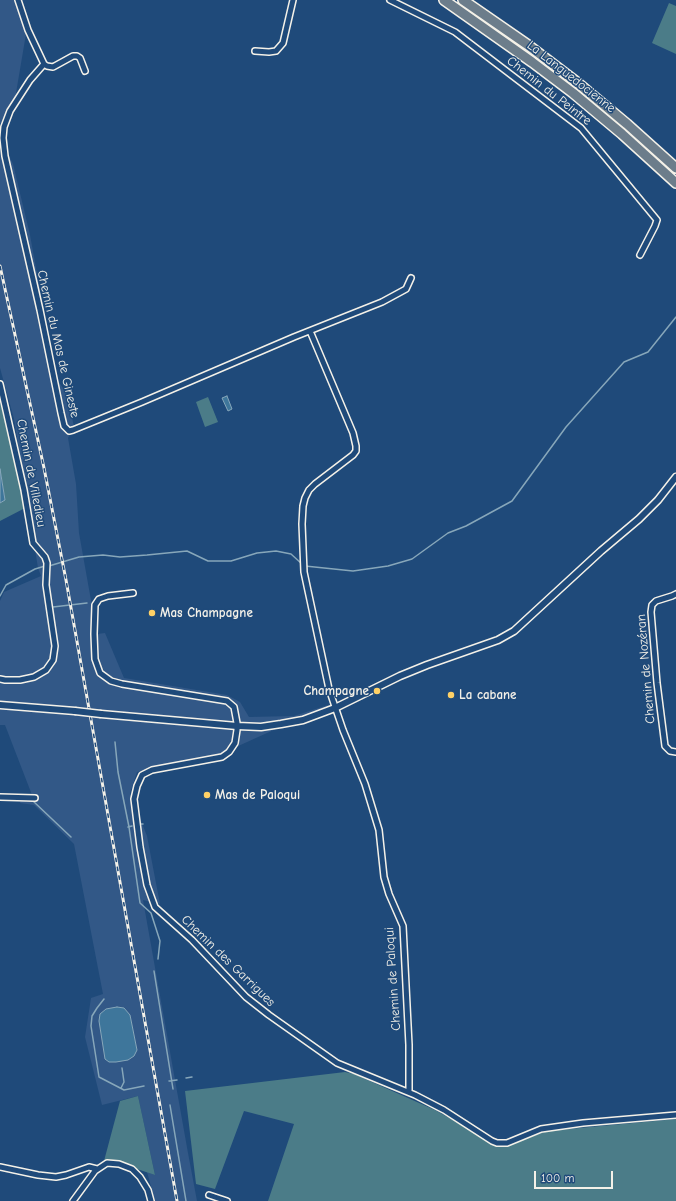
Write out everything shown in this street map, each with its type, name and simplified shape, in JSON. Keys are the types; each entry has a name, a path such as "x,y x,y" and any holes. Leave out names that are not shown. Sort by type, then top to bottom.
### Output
{"highway":[{"name":"La Languedocienne","path":"444,0 573,93 628,139 676,183"},
{"name":"La Languedocienne","path":"463,0 578,83 676,168"}],"street":[{"path":"18,0 28,30 44,64 53,67 73,56 77,56 80,58 85,71"},
{"path":"255,51 276,51 283,43 293,0"},
{"name":"Chemin du Peintre","path":"390,0 455,32 581,128 657,220 640,255"},
{"name":"Chemin du Mas de Gineste","path":"44,64 30,80 10,111 4,127 3,138 5,156 40,310 64,426 69,430 87,424 310,331"},
{"path":"310,331 382,302 400,293 406,289 411,278"},
{"name":"Chemin de Paloqui","path":"310,331 353,433 356,446 353,455 315,484 309,490 305,498 302,524 304,572 329,689 365,784 379,830 384,877 389,894 403,926 409,1045 409,1092"},
{"name":"Chemin de Villedieu","path":"0,384 24,490 34,543 44,557 47,565 46,586 55,646 53,660 46,670 34,677 20,680 0,679"},
{"path":"0,705 237,726 261,727 303,720 335,708 400,676 498,640 514,631 601,550 639,519 676,477"},
{"path":"134,593 108,596 99,599 95,605 95,659 100,673 111,681 122,684 227,701 234,707 237,726"},
{"name":"Chemin de Nozéran","path":"676,594 656,600 652,605 651,612 657,683 665,746 670,751 676,752"},
{"name":"Chemin des Garrigues","path":"237,726 235,742 229,752 222,758 152,770 142,775 137,786 134,799 140,848 147,885 155,907 201,950 246,997 337,1064 409,1092 444,1110 492,1141 501,1144 511,1142 541,1129 583,1123 676,1115"},
{"path":"0,797 35,798"},
{"path":"73,1201 97,1169 107,1163 119,1164 132,1169 140,1177 148,1190 152,1201"},
{"path":"0,1167 56,1177 89,1167 97,1169"},
{"path":"209,1195 227,1201"}],"shaded area":[{"path":"0,0 17,0 27,28 15,99 0,124"},
{"path":"0,133 2,142 13,164 30,235 56,378 67,394 74,427 68,438 76,484 79,533 97,634 105,633 124,678 227,695 240,702 249,717 294,716 331,704 214,757 137,772 130,793 147,836 160,904 143,900 197,1201 155,1201 147,1172 155,1175 138,1096 102,1105 85,1037 91,998 103,994 74,844 34,805 20,803 21,800 32,795 5,725 0,725 0,601 4,592 41,576 38,568 14,419 0,368"},
{"path":"227,396 232,409 228,411 222,398"},
{"path":"0,469 5,500 0,503"},
{"path":"117,1007 124,1008 130,1015 137,1050 134,1056 128,1060 109,1062 105,1059 99,1021 100,1014 106,1009"}],"green space":[{"path":"669,3 676,6 676,54 652,43"},
{"path":"208,397 218,422 205,427 196,402"},
{"path":"0,402 27,507 0,521 0,503 5,499 0,469"},
{"path":"345,1072 354,1074 435,1110 501,1147 547,1131 676,1119 676,1201 268,1201 294,1124 244,1111 215,1189 196,1184 185,1091"},
{"path":"138,1096 155,1175 113,1161 104,1161 120,1101"}],"waterway":[{"path":"305,566 353,571 388,566 412,559 448,533 466,526 512,501 566,427 624,362 648,352 676,317"},
{"path":"49,566 79,557 103,555 120,557 187,551 208,561 231,561 257,553 276,551 291,554 302,564"},
{"path":"0,596 6,585 35,569 45,566"},
{"path":"53,607 87,603"},
{"path":"115,742 118,772 129,827 140,903 151,913 160,941 158,959"},
{"path":"1,800 11,800"},
{"path":"27,800 33,801 71,837"},
{"path":"128,827 132,826"},
{"path":"154,971 173,1089"},
{"path":"104,999 92,1016 91,1026 99,1077 124,1090 144,1086"},
{"path":"121,1088 124,1082 122,1068"},
{"path":"186,1078 192,1077"},
{"path":"169,1081 177,1080"},
{"path":"170,1105 186,1201"}],"railway":[{"path":"0,266 44,468 66,580 177,1201"}],"place":[{"name":"Mas Champagne","path":"152,613"},
{"name":"Champagne","path":"377,691"},
{"name":"La cabane","path":"451,695"},
{"name":"Mas de Paloqui","path":"207,795"}]}
